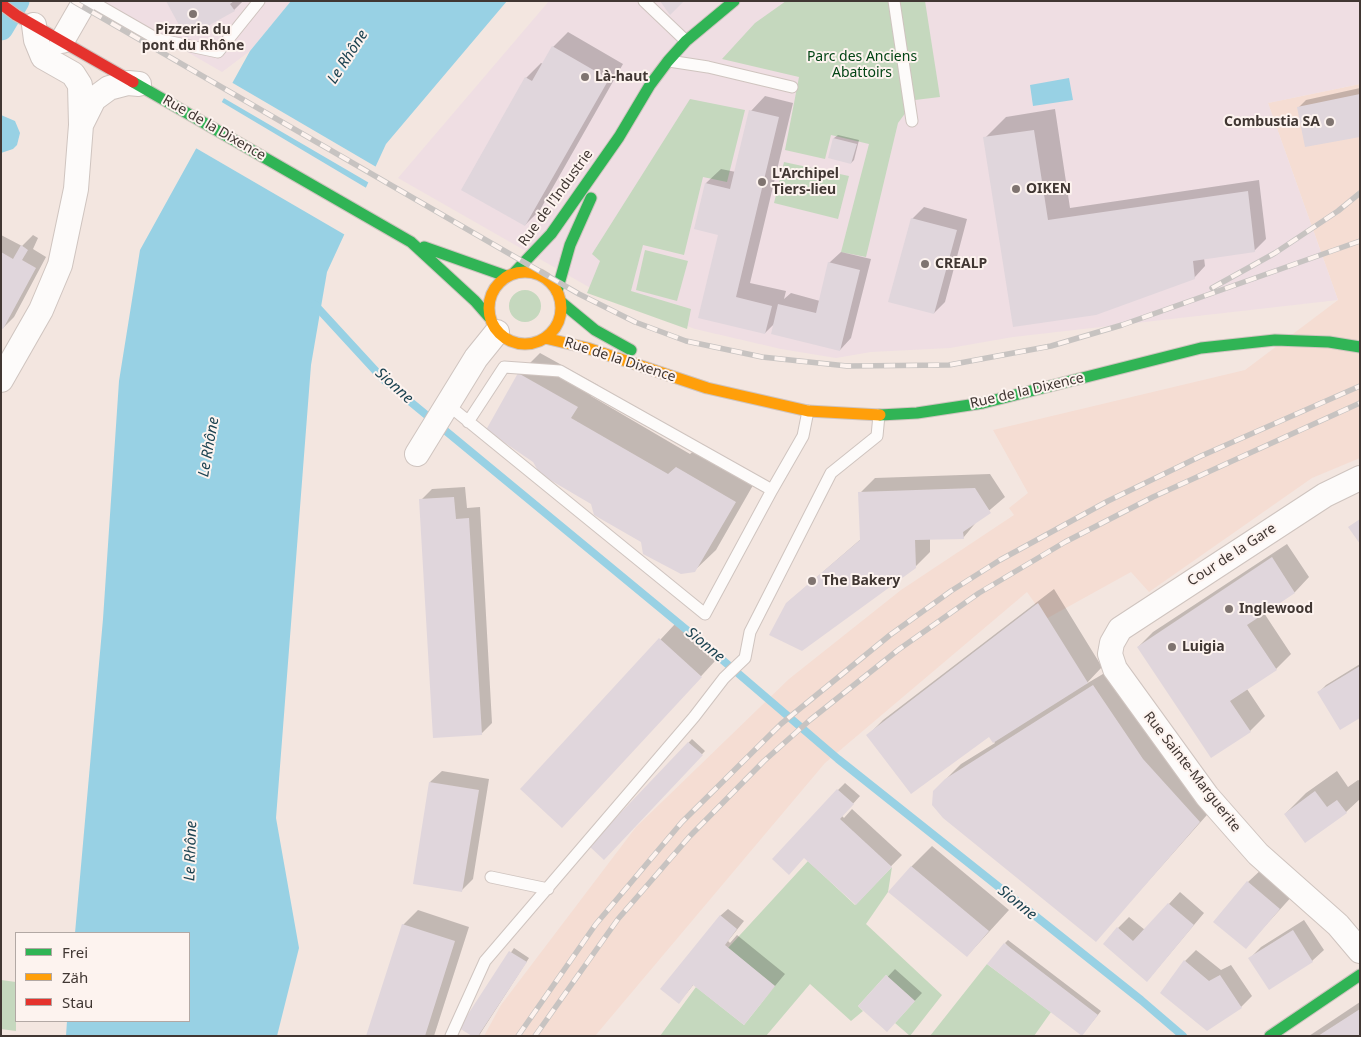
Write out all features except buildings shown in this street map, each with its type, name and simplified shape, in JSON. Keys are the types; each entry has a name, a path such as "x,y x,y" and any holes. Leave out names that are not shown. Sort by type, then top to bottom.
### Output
{"main road":[{"name":"Rue de l'Industrie","path":"510,275 551,234 668,61 686,41 734,1"},
{"name":"Rue de la Dixence","path":"1,4 407,240 510,275"},
{"name":"Rue de la Dixence","path":"1,11 26,20"},
{"name":"Rue de l'Industrie","path":"559,296 570,245 618,137"},
{"name":"Rue de la Dixence","path":"407,240 475,301 493,325"},
{"path":"528,271 537,273 545,277 559,296 558,322 545,338 534,343 522,344 510,341 493,325 488,304 492,292 510,275 528,271"},
{"name":"Rue de la Dixence","path":"559,296 595,330 694,384"},
{"name":"Rue de la Dixence","path":"545,338 587,348 694,384 808,411 879,415 917,414 983,403 1201,348 1275,340 1329,342 1360,347"},
{"path":"1270,1036 1360,975"}],"street":[{"path":"62,40 85,1"},
{"path":"1,380 41,310 60,265 76,189 81,125 80,85 73,74 43,57 26,20"},
{"path":"81,125 94,99 109,88 128,83 139,84"},
{"path":"423,444 486,343 493,325"},
{"name":"Cour de la Gare","path":"1112,642 1120,629 1208,570 1325,495 1360,478"},
{"name":"Rue Sainte-Marguerite","path":"1112,642 1110,654 1115,669 1207,796 1258,854 1338,925 1360,951"}],"lane":[{"path":"91,1 157,39 218,52 259,1"},
{"path":"644,1 686,41"},
{"path":"894,1 912,120"},
{"path":"668,61 708,67 792,87"},
{"path":"468,422 504,367 560,371 772,490"},
{"path":"444,408 468,422 705,614 803,436 808,411"},
{"path":"451,1036 485,961 688,725 724,678 745,658 750,632 831,473 877,436 879,415"},
{"path":"491,878 548,889"}],"shaded area":[{"path":"99,1 291,1 250,51 222,72"},
{"path":"549,1 1360,1 1360,84 1268,103 1338,300 1013,337 950,348 871,352 836,358 781,349 695,329 594,290 398,178"},
{"path":"1360,84 1360,458 1312,478 1149,592 1131,572 1046,619 1027,592 825,763 595,1036 484,1036 501,1005 636,827 789,679 901,590 1014,515 1009,508 1028,493 993,430 1245,370 1338,300 1268,103"}],"green space":[{"name":"Parc des Anciens Abattoirs","path":"786,1 925,1 940,97 915,100 898,123 866,257 841,252 869,144 831,135 825,159 785,150 799,77 722,59 755,23"},
{"path":"690,99 745,110 727,182 703,177 684,255 643,245 631,291 691,309 687,329 587,293 600,261 592,254"},
{"path":"784,162 849,176 838,219 774,203"},
{"path":"645,250 688,261 677,301 636,290"},
{"path":"525,290 531,291 536,295 540,300 540,312 536,317 531,321 525,322 519,321 514,317 510,312 509,306 510,300 514,295 519,291"},
{"path":"808,861 855,905 892,867 888,892 866,924 942,995 910,1036 895,1023 915,1001 886,975 858,1006 863,1011 851,1021 810,984 766,1036 660,1036 696,987 744,1025 775,986 728,948"},
{"path":"987,964 1051,1012 1034,1036 930,1036"},
{"path":"1,980 15,982 16,1031 1,1029"}],"water":[{"name":"Le Rhône","path":"291,1 507,1 386,144 327,272 311,365 276,818 299,948 277,1036 66,1036 67,1022 190,1022 190,932 75,932 103,619 119,381 140,250 250,51"},
{"path":"1069,78 1073,100 1033,106 1030,85"},
{"path":"1,115 15,121 20,133 17,145 13,149 1,153"}],"pier":[{"path":"231,82 378,168 371,184 222,97"},
{"path":"220,101 368,189 347,236 194,147"}],"waterway":[{"path":"1,28 17,1"},
{"name":"Sionne","path":"315,305 384,380 705,645 838,759 1141,1000 1183,1036"}],"railway":[{"path":"73,1 579,294 635,322 686,341 762,357 847,366 949,365 1051,346 1122,325 1360,241"},
{"path":"1212,288 1275,253 1338,211 1360,193"},
{"path":"518,1036 596,924 682,822 781,724 890,635 951,591 1000,560 1108,501 1201,456 1360,386"},
{"path":"535,1036 618,919 690,836 764,761 810,720 898,650 979,593 1065,542 1153,497 1360,403"}],"traffic: fast":[{"path":"514,273 551,234 619,137 650,85 668,61 686,41 734,1"},
{"path":"133,82 411,242 475,301 489,317"},
{"path":"557,291 570,245 591,198"},
{"path":"424,247 506,276"},
{"path":"561,302 595,330 631,350"},
{"path":"880,415 917,413 983,403 1201,348 1275,340 1329,342 1360,347"},
{"path":"1270,1036 1360,975"}],"traffic: slow":[{"path":"532,272 551,282 559,294 561,308 559,322 551,334 539,342 518,344 499,334 491,322 489,301 499,282 511,274 532,272"},
{"path":"545,338 587,348 707,388 808,411 880,415"}],"traffic: jam":[{"path":"1,4 16,15 133,82"}],"place":[{"name":"Pizzeria du pont du Rhône","path":"193,14"},
{"name":"Là-haut","path":"585,77"},
{"name":"Combustia SA","path":"1330,122"},
{"name":"L'Archipel Tiers-lieu","path":"762,182"},
{"name":"OIKEN","path":"1016,189"},
{"name":"CREALP","path":"925,264"},
{"name":"The Bakery","path":"812,581"},
{"name":"Inglewood","path":"1229,609"},
{"name":"Luigia","path":"1172,647"}]}
